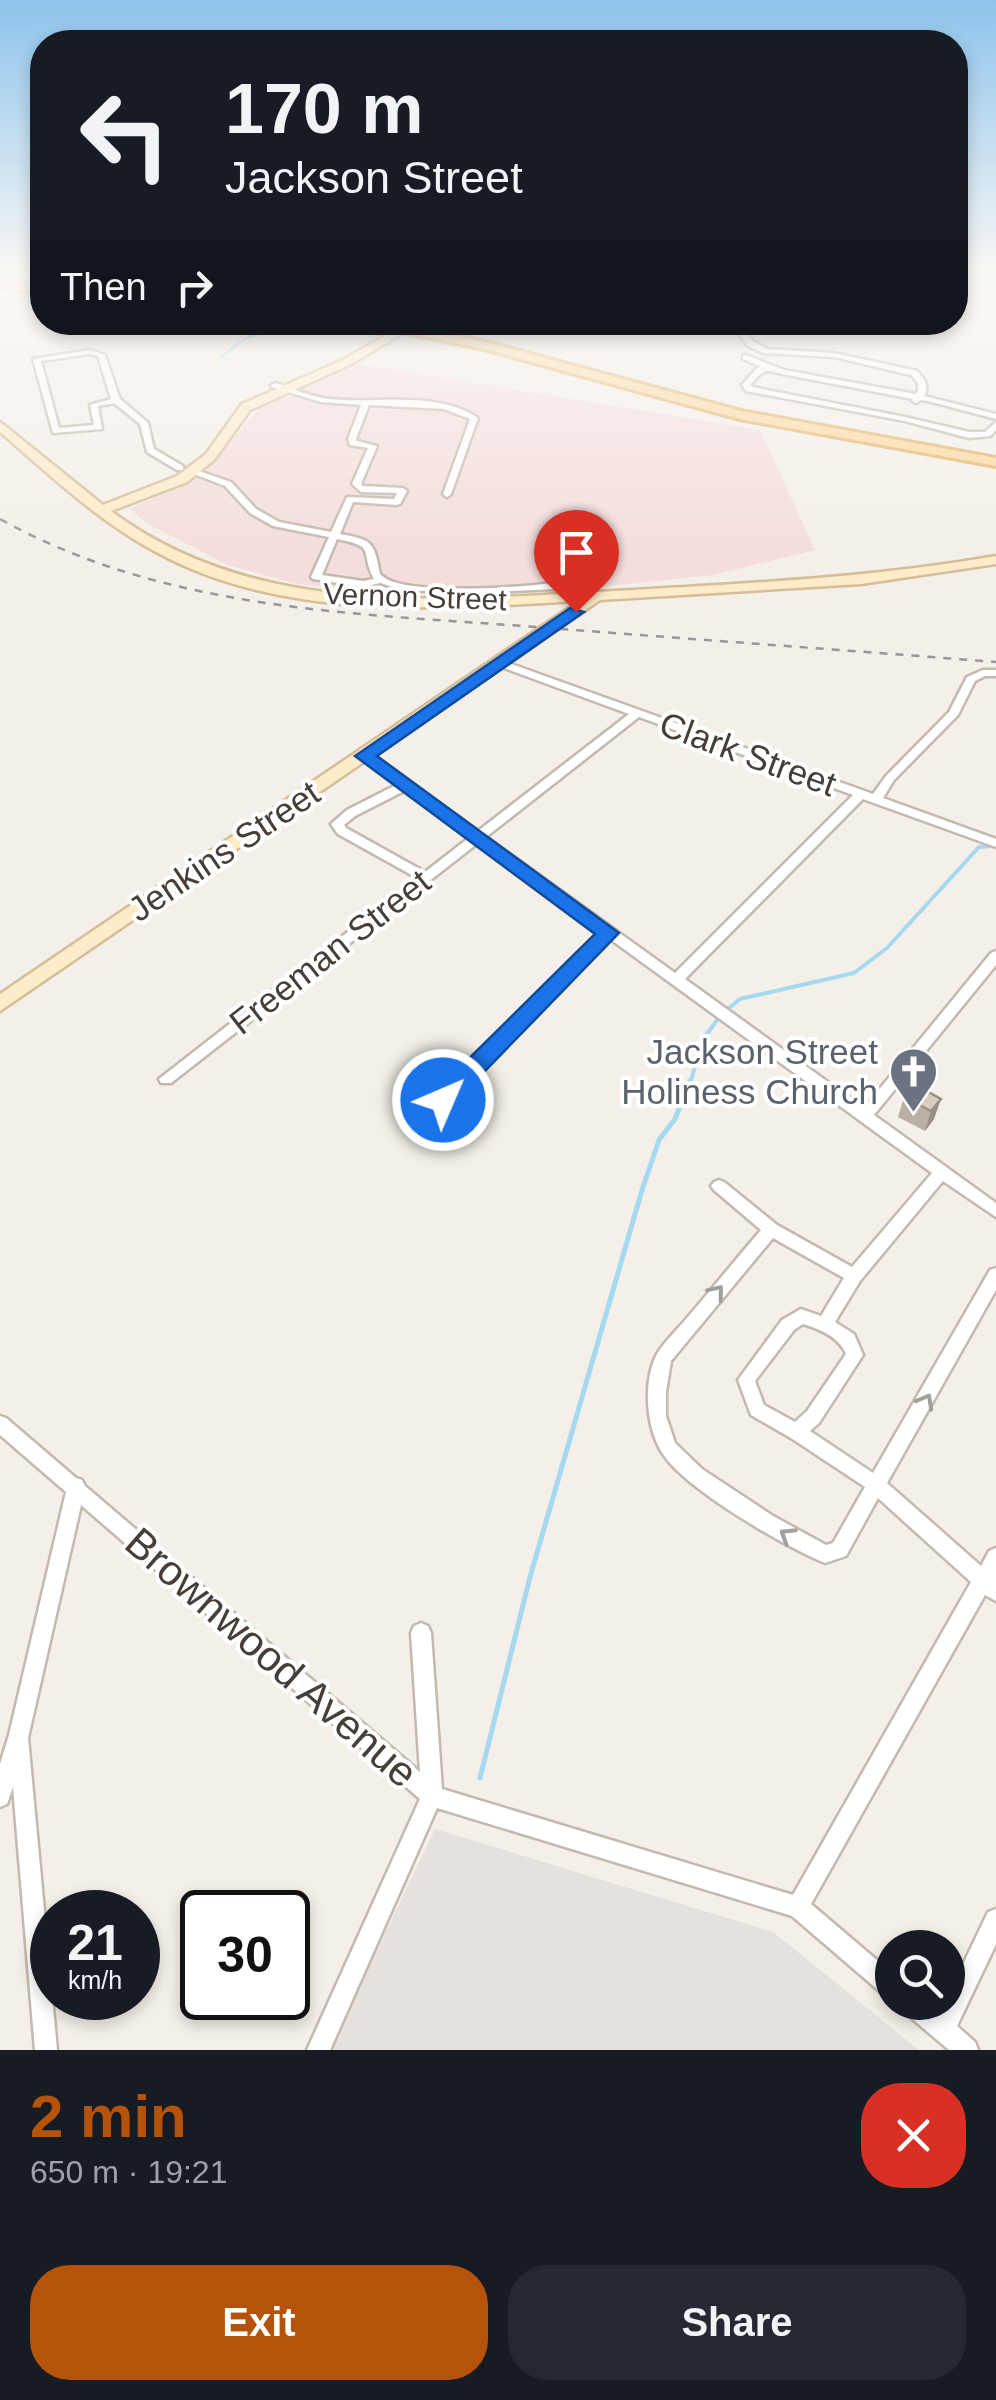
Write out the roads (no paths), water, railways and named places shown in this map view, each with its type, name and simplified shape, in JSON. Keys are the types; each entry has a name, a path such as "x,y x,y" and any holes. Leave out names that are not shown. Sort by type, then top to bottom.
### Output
{"main road":[{"path":"563,369 836,435 996,462"},
{"path":"563,369 624,385"}],"street":[{"path":"40,369 56,431 99,427 94,405 116,400"},
{"path":"106,369 116,400 141,419 152,454 228,484 247,506 276,524 334,534 368,545 371,569 381,580 404,588 440,589 572,584 590,577 586,561 598,553"},
{"path":"100,506 162,490 210,457 242,410 316,369"},
{"path":"280,387 329,369"},
{"path":"764,369 746,385 750,389 980,436 996,425"},
{"path":"773,369 996,416"},
{"path":"895,369 914,373 922,382 918,398 905,419"},
{"path":"822,403 838,383"},
{"path":"280,387 322,400 458,410 474,418 447,494"},
{"path":"364,404 352,443 373,446 356,484 361,489 403,491 397,502 350,499 316,578 363,584 381,580"},
{"name":"Vernon Street","path":"0,426 141,538 176,557 236,578 292,591 437,604 884,578 996,560"},
{"name":"Jenkins Street","path":"0,1004 596,596"},
{"name":"Clark Street","path":"500,663 996,843"},
{"path":"876,799 890,778 954,713 971,679 983,672 996,672"},
{"name":"Freeman Street","path":"166,1079 636,714"},
{"path":"365,756 996,1211"},
{"path":"406,785 337,824 342,831 426,878"},
{"path":"676,979 862,794"},
{"path":"443,1100 608,933"},
{"path":"865,1116 996,956"},
{"path":"826,1324 854,1276 941,1173"},
{"path":"719,1186 771,1229 854,1276"},
{"path":"771,1229 664,1358 657,1380 658,1427 671,1453 718,1489 799,1543 825,1554 839,1550 996,1276"},
{"path":"796,1432 813,1417 855,1355 848,1339 826,1324 801,1316 788,1325 746,1380 757,1410 878,1486 989,1587"},
{"name":"Brownwood Avenue","path":"0,1424 432,1796 798,1907 875,1973"},
{"path":"0,1796 19,1734 76,1486"},
{"path":"798,1907 989,1587 996,1557"},
{"path":"318,2050 432,1796 421,1633"},
{"path":"19,1734 46,2050"},
{"path":"944,2030 996,1920"},
{"path":"932,2020 967,2050"}],"waterway":[{"path":"729,1008 740,999 854,973 887,948 979,847 991,846"},
{"path":"690,1083 704,1038 720,1016"},
{"path":"480,1778 530,1577 642,1190 659,1140 675,1119 690,1081"}],"railway":[{"path":"0,519 63,549 128,573 261,602 398,617 996,662"}],"place":[{"name":"Jackson Street Holiness Church","path":"913,1114"}]}
